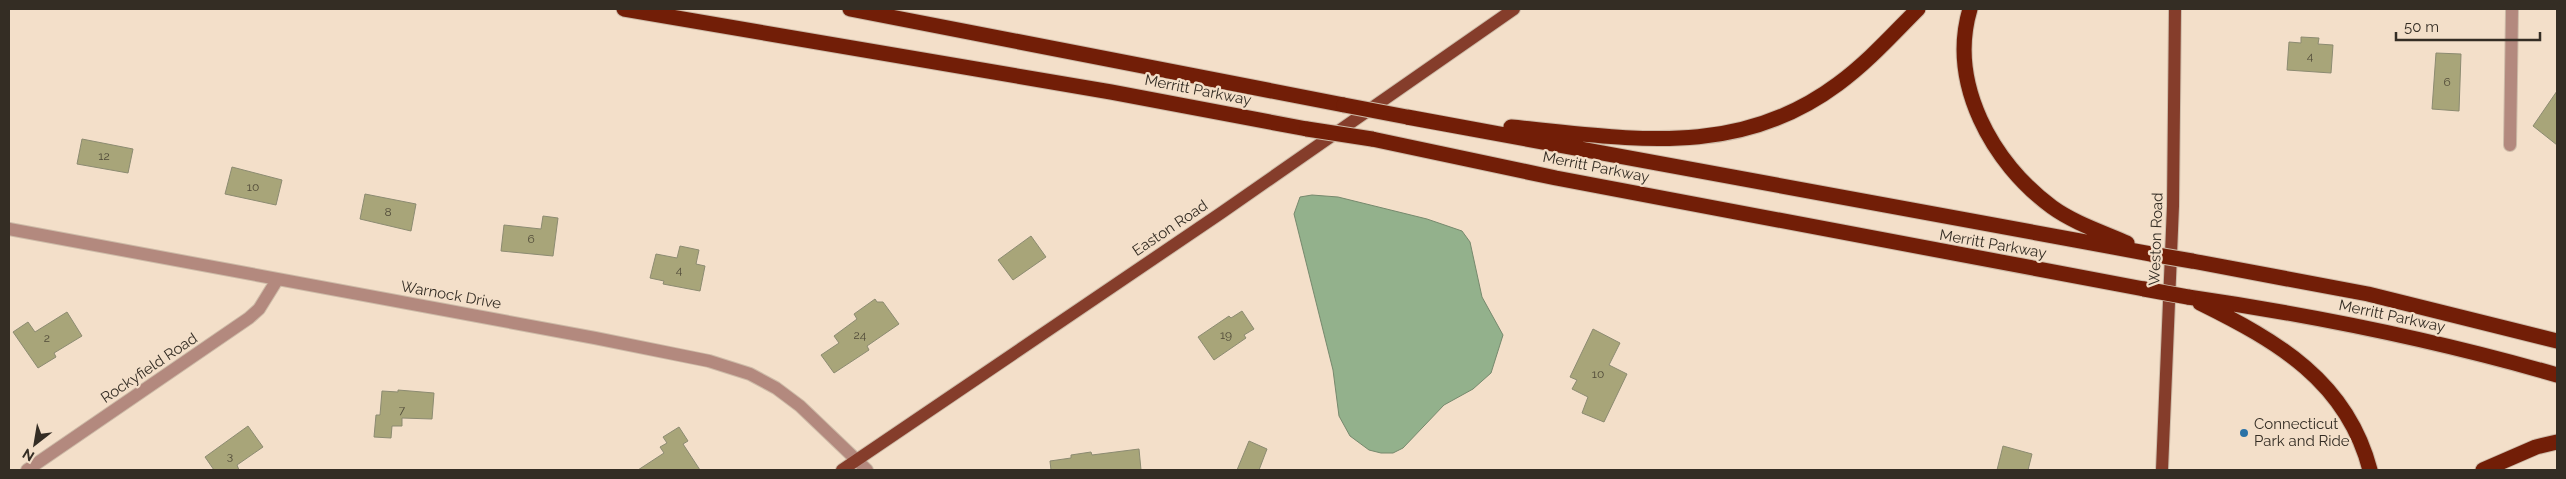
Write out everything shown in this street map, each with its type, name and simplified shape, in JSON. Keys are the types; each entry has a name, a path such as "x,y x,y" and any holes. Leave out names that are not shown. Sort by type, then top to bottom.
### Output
{"highway":[{"name":"Merritt Parkway","path":"624,9 1102,90 1307,129 1372,139 1614,189 2144,289 2263,308 2411,337 2557,376"},
{"name":"Merritt Parkway","path":"850,9 1407,117 2368,294 2557,341"},
{"path":"1407,117 1593,135 1671,140 1721,136 1778,119 1820,97 1860,67 1918,9"},
{"path":"1970,9 1965,25 1964,60 1968,84 1989,137 2009,167 2035,194 2054,208 2079,222 2151,254"},
{"path":"2188,297 2241,323 2271,341 2296,358 2316,376 2338,400 2355,430 2365,452 2370,470"},
{"path":"2483,470 2529,450 2557,442"}],"main road":[{"name":"Easton Road","path":"842,470 1213,219 1514,9"},
{"name":"Weston Road","path":"2162,470 2173,206 2175,9"}],"street":[{"path":"2510,145 2512,9"},
{"name":"Warnock Drive","path":"9,229 594,338 730,367 764,381 789,396 867,470"},
{"name":"Rockyfield Road","path":"27,470 249,318 259,309 277,280"}],"shaded area":[{"path":"1312,195 1338,197 1427,219 1462,231 1470,242 1482,297 1503,335 1491,373 1473,389 1444,405 1403,448 1393,453 1369,450 1350,436 1339,416 1333,370 1294,214 1300,197"}],"building":[{"path":"2301,37 2319,38 2318,44 2333,45 2331,73 2287,70 2289,42 2301,43"},
{"path":"2436,53 2461,54 2459,111 2432,109"},
{"path":"2557,91 2557,145 2533,126"},
{"path":"82,139 133,149 128,173 77,164"},
{"path":"232,167 282,180 276,205 225,194"},
{"path":"365,194 416,204 411,231 360,219"},
{"path":"543,216 558,218 553,256 501,251 504,225 541,229"},
{"path":"1031,236 1046,257 1013,280 998,260"},
{"path":"680,246 699,250 696,264 705,266 700,291 663,284 664,281 650,278 656,254 677,258"},
{"path":"875,299 877,302 883,302 899,324 867,346 869,350 834,373 821,355 839,343 834,336 857,319 854,314"},
{"path":"1242,311 1254,329 1244,335 1246,338 1214,360 1198,337 1229,316 1231,318"},
{"path":"67,312 82,336 54,353 56,357 38,368 13,332 28,322 35,332"},
{"path":"1593,329 1620,343 1609,365 1627,374 1604,422 1582,413 1588,397 1572,389 1577,380 1570,377"},
{"path":"398,390 434,393 432,419 402,418 402,426 392,426 391,438 374,437 376,415 380,415 382,391 398,392"},
{"path":"248,426 263,447 237,465 239,470 214,470 205,457"},
{"path":"679,427 688,441 683,444 700,470 638,470 664,453 660,447 667,443 663,437"},
{"path":"1249,441 1267,449 1259,470 1237,470"},
{"path":"2003,446 2032,454 2028,470 1997,470"},
{"path":"1139,449 1141,470 1051,470 1050,461 1071,458 1071,455 1091,452 1092,455"}],"place":[{"name":"Connecticut Park and Ride","path":"2244,433"}]}
